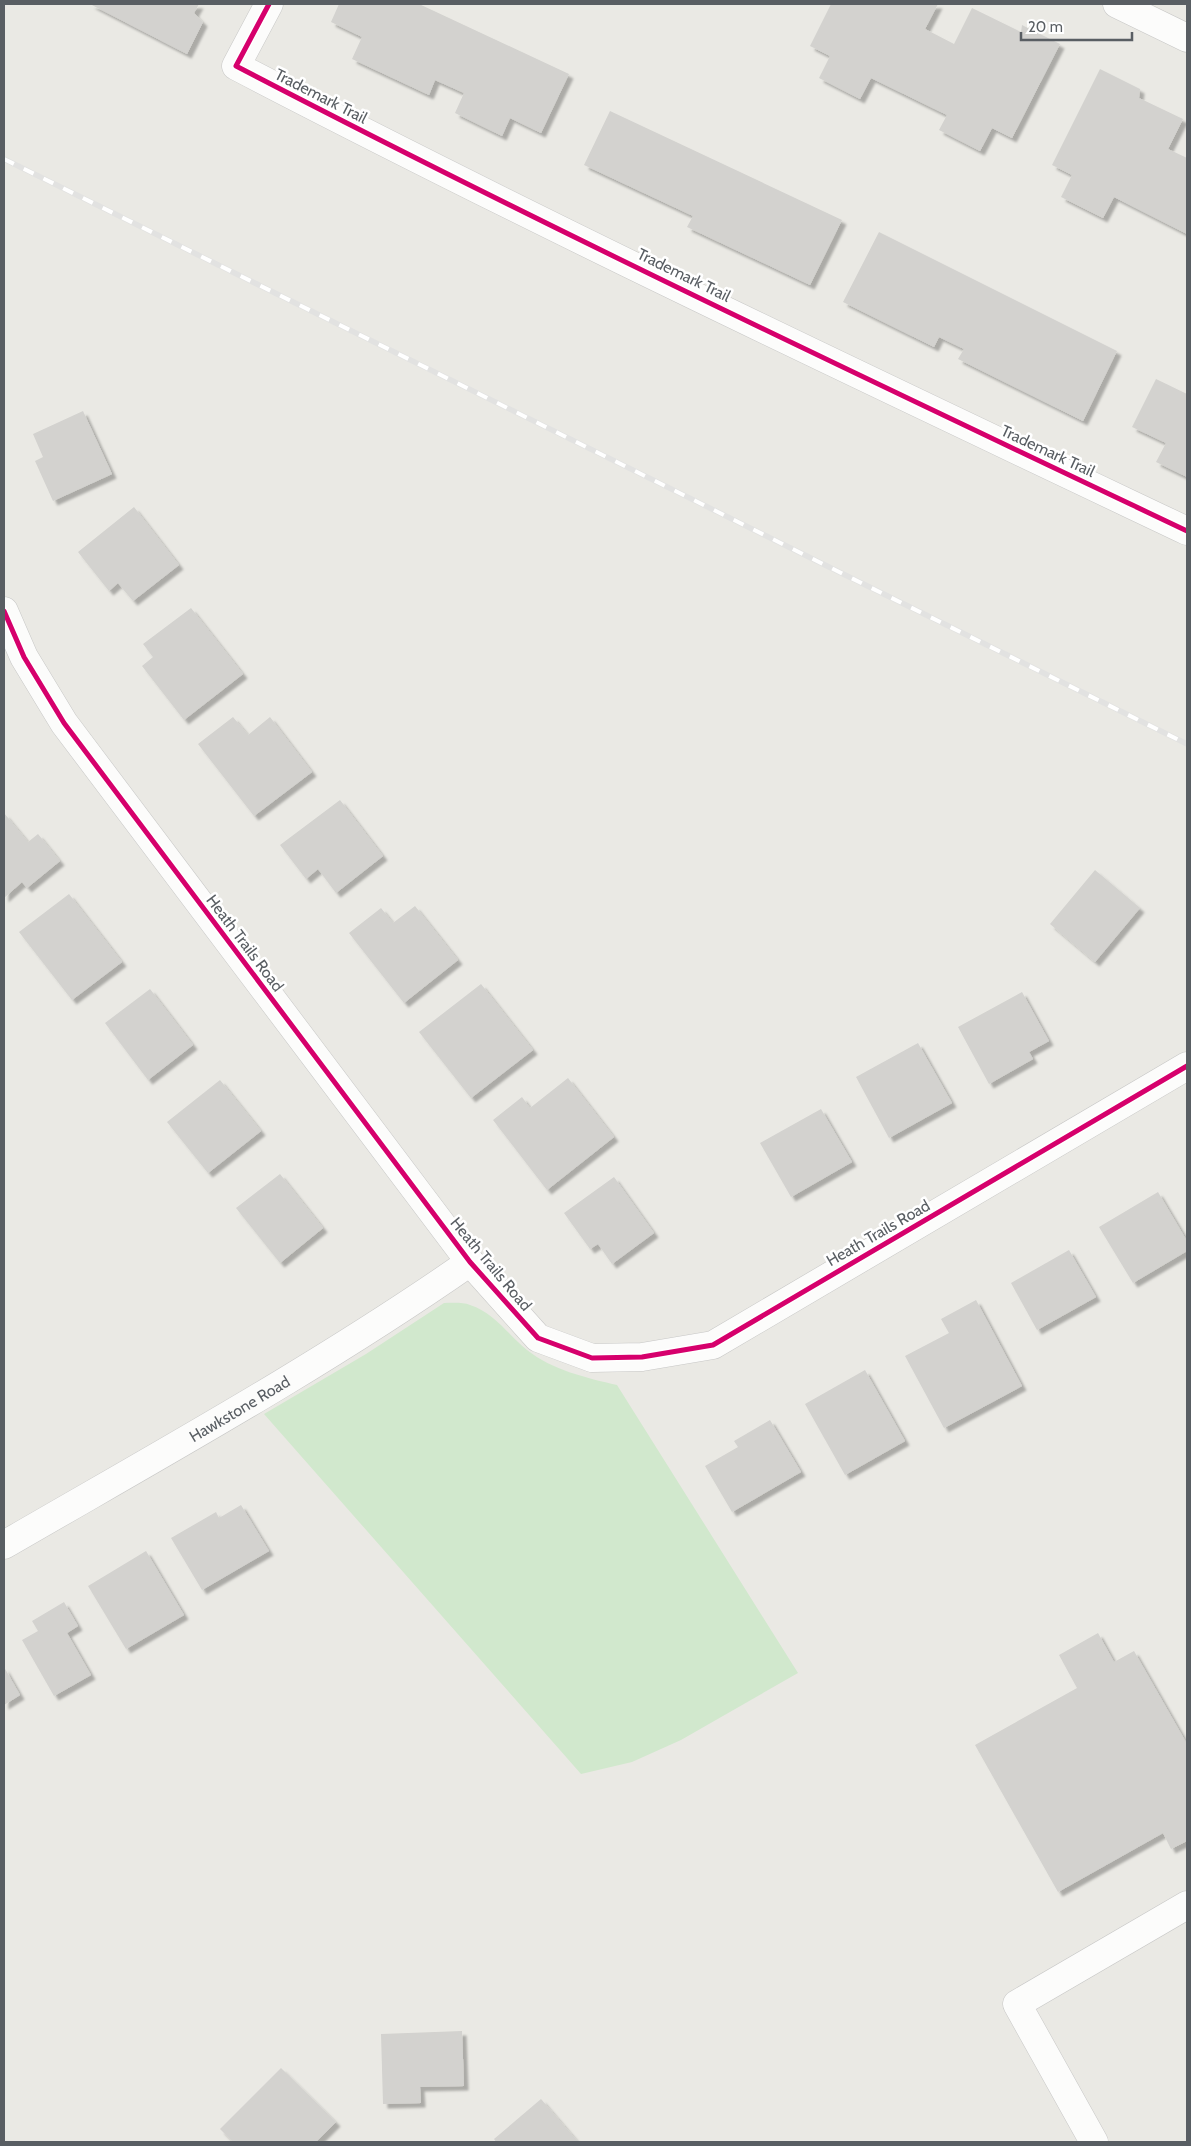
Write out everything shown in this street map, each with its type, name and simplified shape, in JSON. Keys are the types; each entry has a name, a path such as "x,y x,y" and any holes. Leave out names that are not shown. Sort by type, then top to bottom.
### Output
{"street":[{"name":"Trademark Trail","path":"269,4 236,66 435,168 866,378 1187,531"},
{"path":"1117,4 1187,38"},
{"name":"Heath Trails Road","path":"4,611 24,657 64,722 470,1262 538,1338 592,1358 642,1358 713,1345 1187,1066"},
{"name":"Hawkstone Road","path":"4,1545 240,1407 419,1297 470,1262"},
{"path":"1094,2142 1017,2004 1187,1905"}],"green space":[{"path":"444,1303 464,1303 487,1313 527,1350 547,1363 582,1376 617,1385 798,1673 681,1740 632,1762 581,1774 264,1414 366,1354"}],"building":[{"path":"90,4 199,4 194,13 203,22 187,54"},
{"path":"339,4 419,4 569,74 541,133 510,118 502,136 455,113 464,93 435,80 429,95 352,59 362,37 331,22"},
{"path":"831,4 938,4 925,29 954,44 972,8 1021,32 1022,25 1060,44 1012,138 992,128 980,151 939,130 947,115 871,78 860,99 819,78 830,56 810,46"},
{"path":"1100,69 1140,89 1139,98 1183,119 1168,149 1187,158 1187,234 1114,197 1103,218 1061,197 1072,175 1052,165"},
{"path":"610,111 842,220 810,285 687,227 693,216 584,165"},
{"path":"879,232 1117,351 1083,421 958,359 964,349 939,337 934,347 843,302"},
{"path":"1156,379 1187,394 1187,477 1156,462 1166,443 1132,427"},
{"path":"83,411 112,474 53,501 35,461 43,457 33,434"},
{"path":"134,507 179,565 133,601 118,583 109,591 78,552"},
{"path":"191,608 243,674 184,720 142,666 153,657 143,644"},
{"path":"233,717 248,735 270,717 312,772 254,816 198,744"},
{"path":"340,800 383,856 336,893 318,869 306,879 280,845"},
{"path":"4,813 28,842 38,834 60,861 27,888 22,882 4,898"},
{"path":"1095,870 1140,908 1095,962 1050,924"},
{"path":"69,894 122,962 72,1000 19,932"},
{"path":"415,906 458,960 404,1003 349,933 381,908 393,923"},
{"path":"481,984 533,1050 471,1098 419,1032"},
{"path":"150,989 193,1045 148,1080 105,1023"},
{"path":"1022,992 1049,1041 1029,1052 1033,1059 989,1084 958,1027"},
{"path":"918,1043 952,1103 889,1138 856,1077"},
{"path":"568,1078 614,1137 547,1190 493,1120 522,1097 530,1108"},
{"path":"220,1080 261,1131 208,1173 167,1122"},
{"path":"821,1109 852,1162 791,1197 760,1143"},
{"path":"280,1174 323,1228 280,1263 236,1208"},
{"path":"614,1177 654,1233 612,1264 598,1244 590,1249 564,1213"},
{"path":"1158,1192 1187,1241 1187,1251 1133,1283 1099,1227"},
{"path":"1069,1250 1096,1297 1037,1330 1011,1283"},
{"path":"976,1300 1022,1386 944,1428 905,1356 949,1333 941,1319"},
{"path":"865,1370 905,1441 845,1475 805,1404"},
{"path":"770,1420 801,1472 732,1512 705,1466 738,1447 734,1441"},
{"path":"241,1505 269,1551 202,1590 171,1538 216,1512 219,1518"},
{"path":"146,1551 184,1615 126,1649 88,1586"},
{"path":"64,1602 78,1626 67,1633 91,1675 54,1696 22,1640 38,1631 32,1621"},
{"path":"1098,1633 1114,1662 1134,1651 1187,1744 1187,1841 1171,1849 1163,1833 1058,1892 975,1745 1077,1688 1059,1655"},
{"path":"4,1667 20,1695 4,1705"},
{"path":"462,2031 464,2086 420,2087 421,2103 383,2104 381,2034"},
{"path":"281,2068 336,2122 316,2142 233,2142 220,2129"},
{"path":"541,2099 578,2142 496,2142 494,2139"}],"railway":[{"path":"4,159 1187,744"}],"cycle path":[{"path":"269,4 236,66 591,245 1187,531"},
{"path":"4,611 24,657 64,723 470,1262 538,1338 592,1358 642,1357 713,1345 1187,1066"}]}
